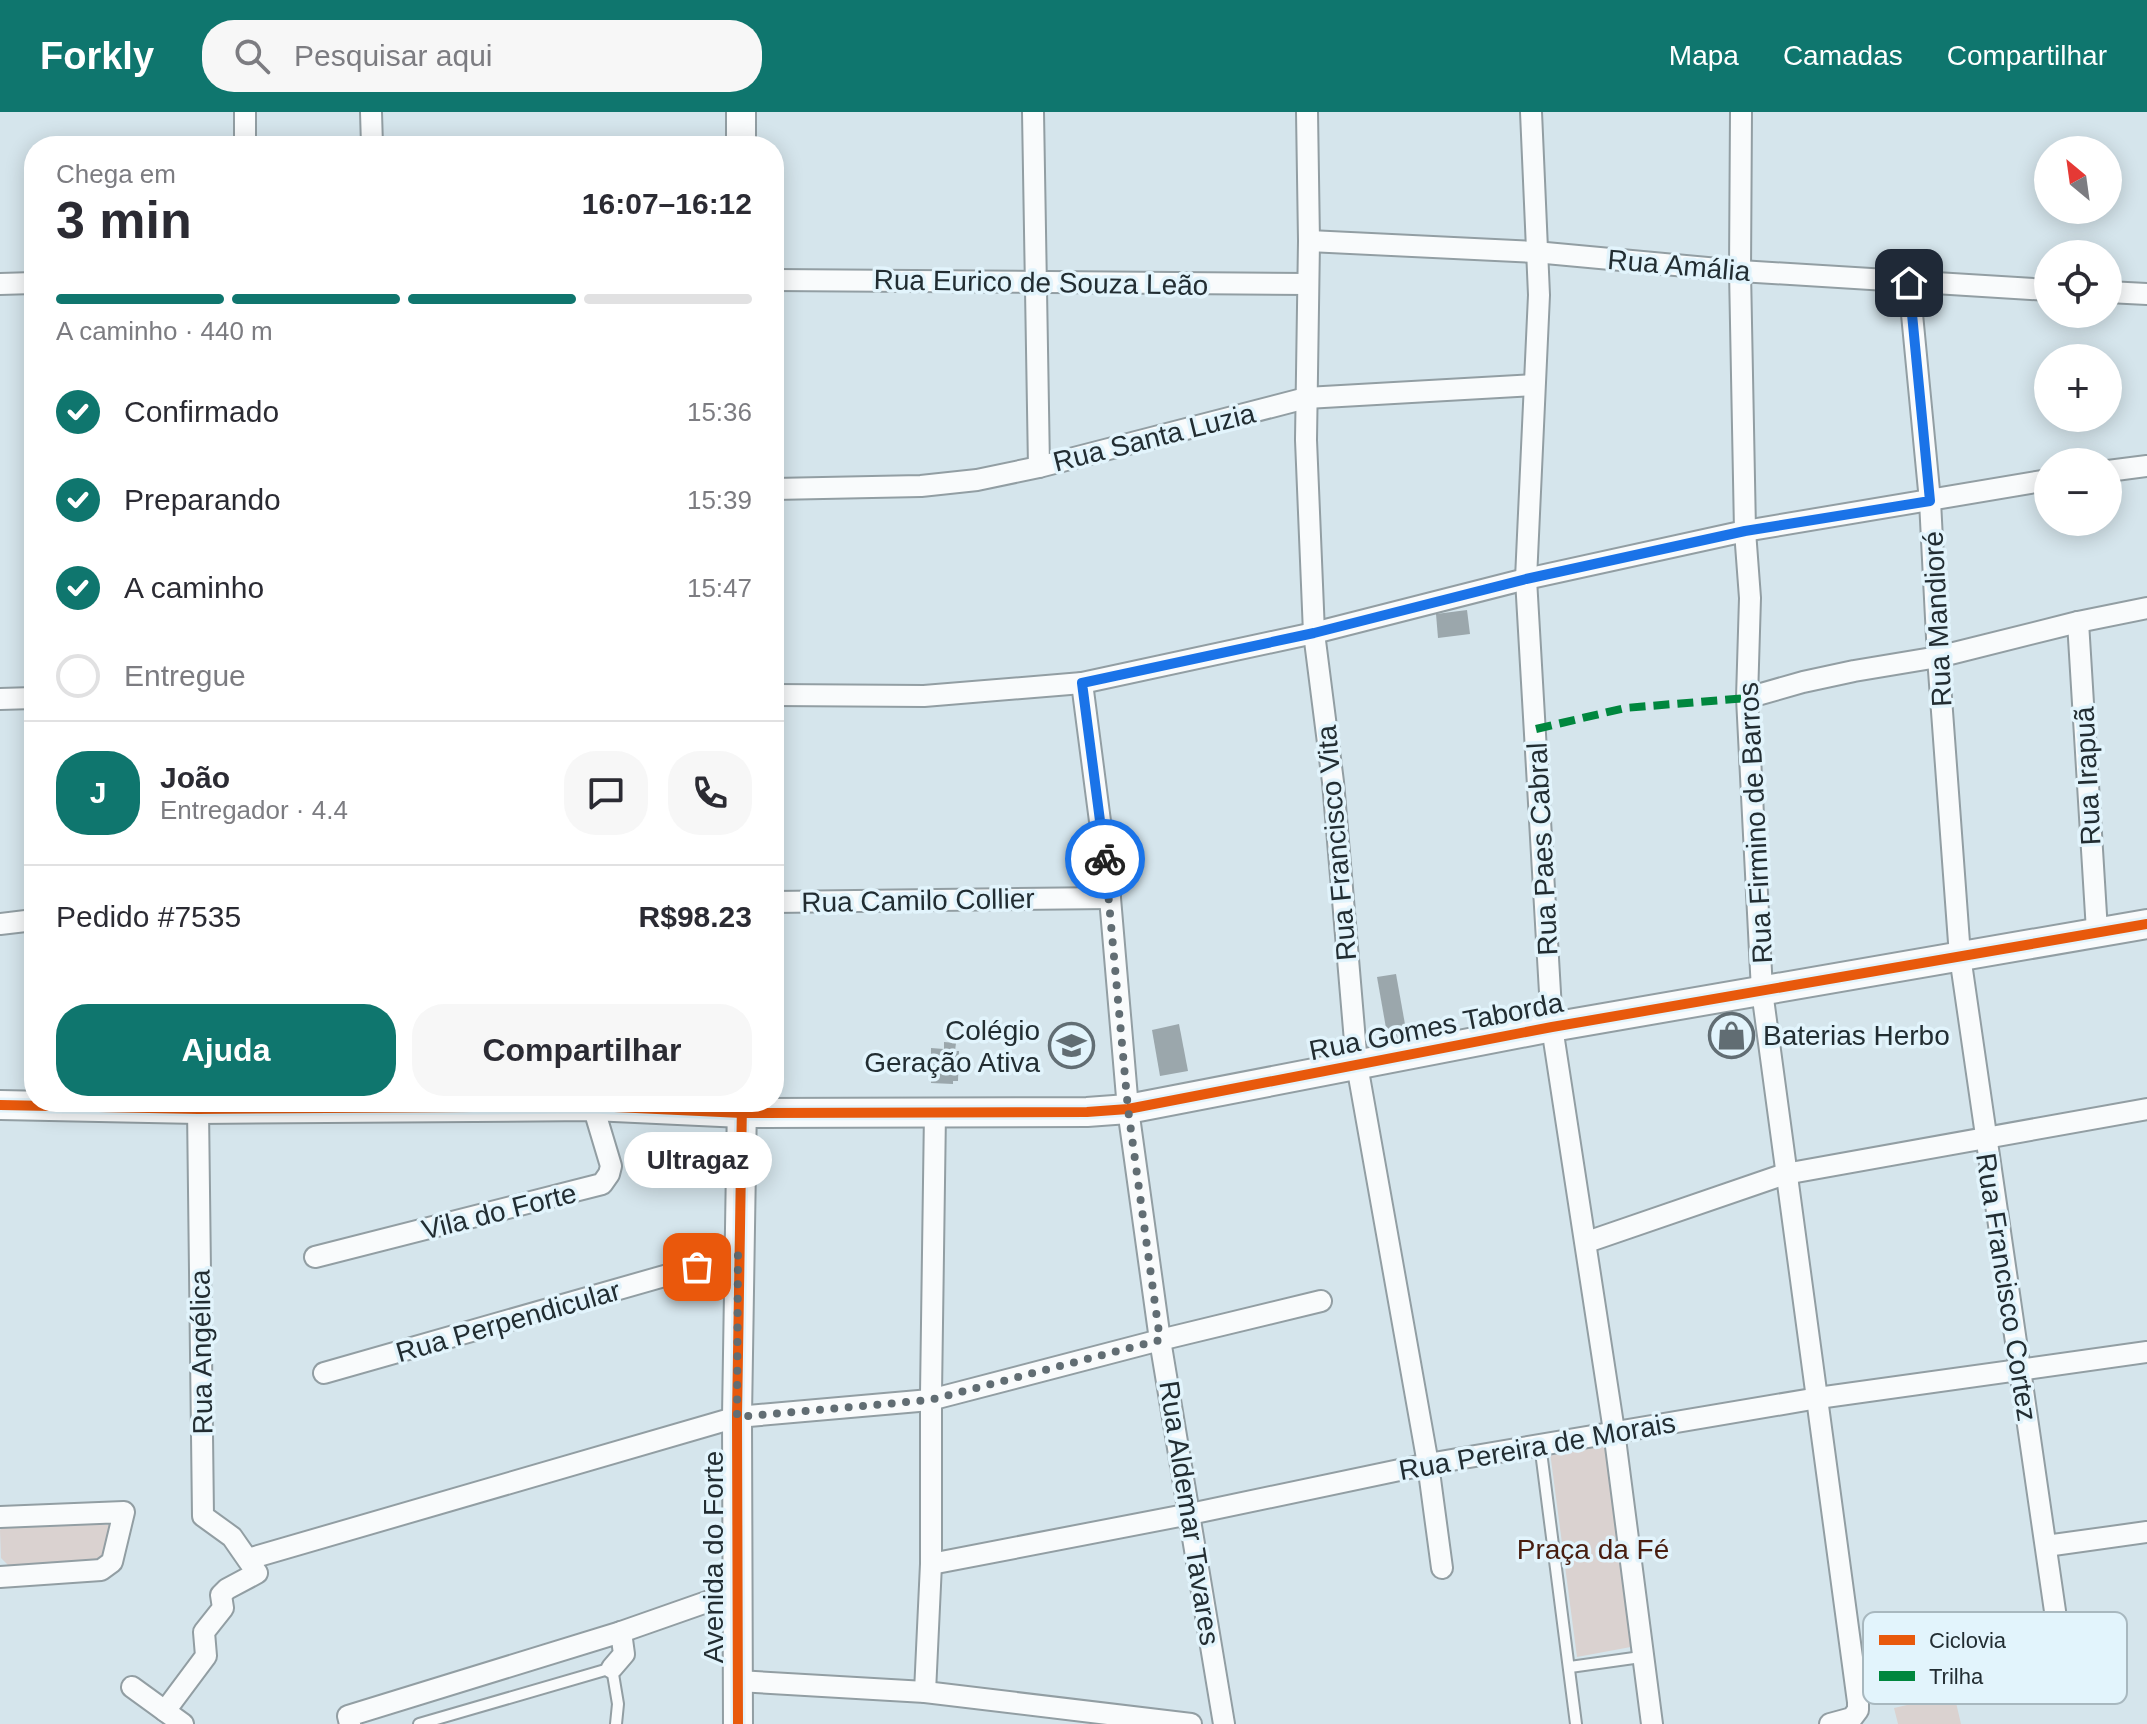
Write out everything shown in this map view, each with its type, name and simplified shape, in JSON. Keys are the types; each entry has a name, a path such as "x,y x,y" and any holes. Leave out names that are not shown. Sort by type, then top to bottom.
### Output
{"main road":[{"path":"741,112 741,136"},
{"name":"Rua Gomes Taborda","path":"784,1110 1087,1112 1128,1109 1552,1027 2147,924"},
{"name":"Rua Gomes Taborda","path":"0,1105 24,1105"},
{"name":"Avenida do Forte","path":"737,1112 738,1724"}],"street":[{"path":"245,112 245,136"},
{"path":"371,112 372,136"},
{"path":"1033,112 1039,467"},
{"name":"Rua Francisco Vita","path":"1307,112 1306,440 1314,633 1333,782 1357,1065 1428,1464 1442,1568"},
{"name":"Rua Paes Cabral","path":"1531,112 1539,295 1526,579 1552,1027 1587,1242 1652,1724"},
{"name":"Rua Firmino de Barros","path":"1741,112 1740,271 1745,531 1750,598 1747,698 1762,991 1858,1702 1858,1710 1852,1718 1830,1724"},
{"name":"Rua Amália","path":"1309,241 1535,252 1740,271 2034,289"},
{"name":"Rua Eurico de Souza Leão","path":"784,280 1308,284"},
{"path":"0,284 24,283"},
{"name":"Rua Mandioré","path":"1909,283 1930,501 1960,956"},
{"path":"2122,293 2147,294"},
{"name":"Rua Santa Luzia","path":"784,489 921,486 977,480 1306,398 1534,385"},
{"path":"2122,469 2147,466"},
{"path":"784,695 924,696 1082,683 1314,633 1526,579 1745,531 2034,482"},
{"path":"1747,698 1854,671 1938,657 2147,608"},
{"name":"Rua Irapuã","path":"2078,622 2097,931"},
{"name":"Rua Aldemar Tavares","path":"1082,683 1110,898 1128,1109 1160,1340 1224,1724"},
{"path":"0,699 24,698"},
{"name":"Rua Camilo Collier","path":"784,902 1110,898"},
{"path":"0,924 24,921"},
{"name":"Rua Francisco Cortez","path":"1960,956 2055,1612"},
{"path":"1587,1242 1785,1174 2147,1109"},
{"name":"Rua Angélica","path":"198,1112 203,1516 225,1530 253,1566"},
{"name":"Vila do Forte","path":"315,1257 602,1184 611,1166 595,1112"},
{"path":"925,1692 931,1564 930,1400 935,1112"},
{"name":"Rua Perpendicular","path":"324,1373 738,1255"},
{"path":"165,1711 206,1656 204,1632 223,1608 221,1595 242,1580 253,1566 737,1417 930,1400 1321,1301"},
{"name":"Rua Pereira de Morais","path":"931,1564 1428,1464 1614,1431 1818,1398 2147,1352"},
{"path":"0,1517 124,1512 112,1562 108,1567 0,1577"},
{"path":"2046,1546 2147,1532"},
{"path":"349,1720 738,1591"},
{"path":"612,1668 624,1654 621,1632"},
{"path":"738,1681 925,1692 1109,1719 1191,1724"},
{"path":"132,1687 183,1724"}],"lane":[{"path":"1540,1444 1576,1724"},
{"path":"1570,1667 1641,1657"},
{"path":"419,1724 612,1668 618,1704 616,1724"}],"green space":[{"name":"Praça da Fé","path":"1609,1442 1636,1646 1577,1657 1550,1452"},
{"path":"5,1525 115,1525 105,1564 8,1565 1,1558 0,1530"},
{"path":"1911,1704 1956,1704 1961,1724 1898,1724 1894,1708"}],"building":[{"path":"1467,610 1470,634 1438,638 1436,614"},
{"path":"1396,974 1408,1041 1389,1045 1377,977"},
{"path":"1179,1024 1188,1071 1160,1076 1152,1030"},
{"path":"944,1042 956,1043 955,1051 959,1051 958,1081 953,1081 953,1084 931,1083 931,1048 944,1049"}],"marked path":[{"path":"1536,729 1625,708 1747,698"}],"cycle path":[{"path":"721,1112 1087,1112 1128,1109 1552,1027 2147,924"},
{"path":"0,1105 24,1105"},
{"path":"738,1724 737,1417 742,1112"}],"way so far":[{"path":"697,1267 738,1255 737,1417 930,1400 1160,1340 1128,1109 1105,859"}],"place":[{"name":"Baterias Herbo","path":"1732,1035"},
{"name":"Colégio Geração Ativa","path":"1071,1046"},
{"name":"Ultragaz","path":"697,1267"}],"route":[{"path":"1105,859 1082,683 1314,633 1526,579 1745,531 1930,501 1909,283"}]}
